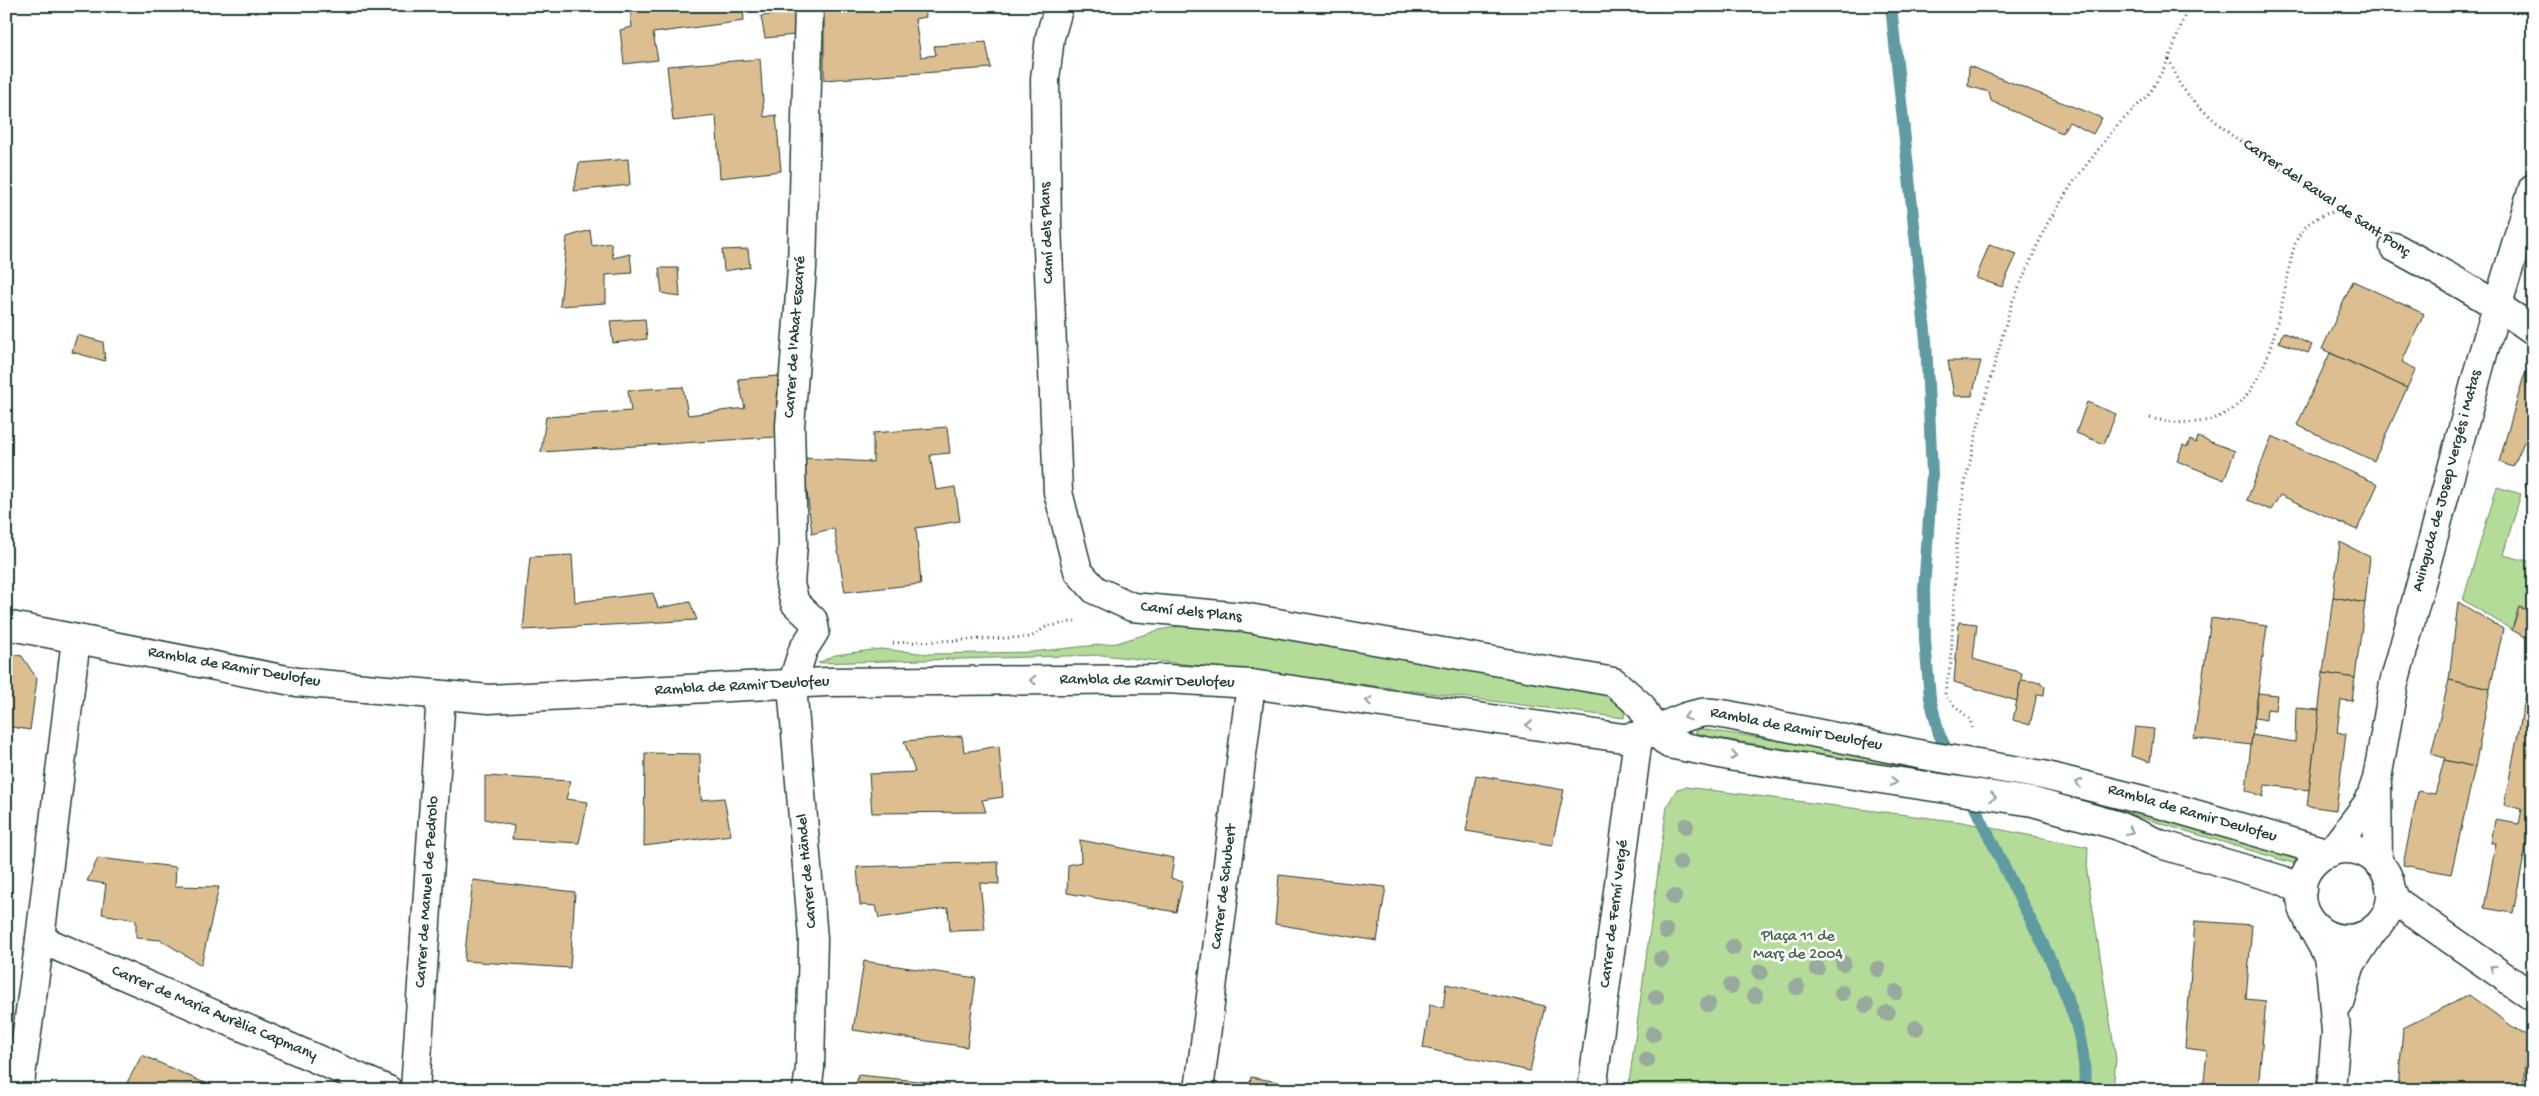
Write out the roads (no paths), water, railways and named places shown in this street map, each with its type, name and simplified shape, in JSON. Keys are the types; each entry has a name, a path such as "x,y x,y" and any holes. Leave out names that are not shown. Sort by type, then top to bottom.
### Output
{"street":[{"name":"Carrer de l'Abat Escarré","path":"801,655 815,631 813,620 795,603 791,593 794,544 790,426 802,268 809,6"},
{"name":"Camí dels Plans","path":"1059,6 1050,37 1045,79 1047,224 1058,492 1078,571 1096,590 1132,607 1243,617 1614,682 1641,706 1654,737"},
{"name":"Avinguda de Josep Vergés i Matas","path":"2330,853 2369,802 2377,778 2394,683 2498,305 2533,188"},
{"name":"Carrer del Raval de Sant Ponç","path":"2394,247 2498,305 2533,330"},
{"name":"Rambla de Ramir Deulofeu","path":"6,625 297,682 489,699 792,685 1167,679 1250,684 1594,734 1654,737 1735,757 2033,802 2116,825 2160,844 2282,880 2302,890"},
{"path":"19,1090 40,939 76,639"},
{"name":"Carrer de Händel","path":"801,655 792,685 814,939 810,1068 807,1090"},
{"name":"Carrer de Schubert","path":"1199,1090 1250,684"},
{"name":"Carrer de Manuel de Pedrolo","path":"415,1090 441,695"},
{"name":"Rambla de Ramir Deulofeu","path":"1654,737 1682,718 1702,712 1711,713 1923,755 1986,764 2066,780 2330,853"},
{"name":"Carrer de Fermí Vergé","path":"1592,1090 1654,737"},
{"name":"Avinguda de Josep Vergés i Matas","path":"2377,778 2378,863"},
{"path":"2331,1090 2335,1014 2328,956 2307,919 2301,904 2302,883 2309,868 2322,855 2348,850 2363,853 2378,863 2387,876 2396,901 2533,997"},
{"path":"2335,1014 2351,964 2384,917 2390,902 2390,887"},
{"path":"2307,919 2323,933 2343,939 2359,938 2374,929"},
{"name":"Carrer de Maria Aurèlia Capmany","path":"40,939 388,1090"}],"waterway":[{"path":"1891,6 1926,340 1932,474 1924,590 1925,641 1930,698 1939,734 2062,986 2080,1039 2084,1065 2084,1090"}],"park label":[{"name":"Plaça 11 de Març de 2004","path":"1798,946"}]}
